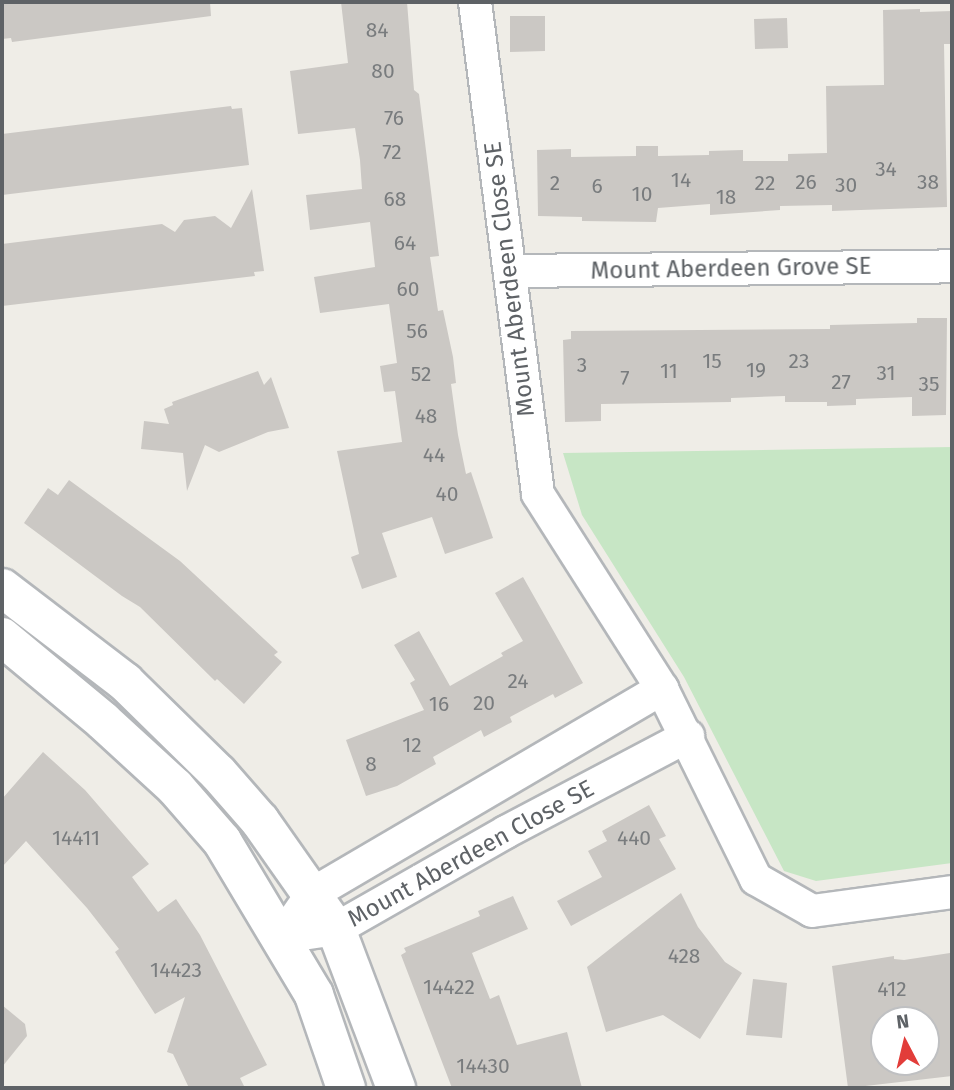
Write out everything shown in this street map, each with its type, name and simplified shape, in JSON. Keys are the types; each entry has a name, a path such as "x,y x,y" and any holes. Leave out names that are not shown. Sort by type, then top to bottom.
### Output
{"street":[{"name":"Mount Aberdeen Close SE","path":"475,2 538,495 662,689 688,736 756,879 812,911 952,892"},
{"name":"Mount Aberdeen Grove SE","path":"510,271 952,266"},
{"path":"2,588 125,681 218,773 260,821 336,929 396,1088"},
{"path":"2,637 103,721 175,788 222,841 282,937 314,995 346,1088"},
{"name":"Mount Aberdeen Close SE","path":"282,937 312,894 662,689"},
{"name":"Mount Aberdeen Close SE","path":"282,937 336,929 506,832 688,736"}],"green space":[{"path":"952,447 952,863 816,881 784,871 684,677 582,515 563,453"}],"building":[{"path":"2,2 210,2 211,16 12,42 11,38 2,39"},
{"path":"341,2 407,2 414,90 419,94 439,256 430,257 438,311 443,310 453,357 456,383 451,384 466,474 471,472 493,538 445,554 432,517 382,533 397,577 362,589 351,557 359,554 337,451 402,442 395,391 384,392 380,366 397,363 389,304 320,313 314,277 375,267 370,222 310,230 306,195 362,189 360,160 355,128 298,134 290,71 348,63"},
{"path":"920,9 920,12 952,11 952,44 944,44 947,207 832,211 832,205 780,206 780,210 710,215 710,204 658,208 656,222 582,221 582,217 538,216 537,150 571,149 571,157 636,156 636,146 658,146 658,156 709,155 709,151 743,150 743,161 788,161 788,154 827,153 826,86 884,85 883,10"},
{"path":"510,16 545,16 545,51 510,52"},
{"path":"787,18 788,48 755,49 754,19"},
{"path":"231,106 232,109 242,108 249,165 2,195 2,134"},
{"path":"252,189 264,271 254,272 255,276 2,306 2,244 162,224 175,232 184,220 215,216 231,228"},
{"path":"917,318 947,318 946,415 912,416 912,397 856,399 856,405 827,406 827,402 785,402 785,396 731,398 731,402 601,404 601,421 565,422 563,340 571,339 571,331 830,329 830,325 917,323"},
{"path":"258,371 264,385 271,377 289,428 268,432 219,452 205,445 187,491 183,453 141,449 144,421 169,424 164,409 173,405 172,402"},
{"path":"69,480 180,561 278,652 274,655 282,662 244,704 217,679 215,681 140,607 24,523 48,488 58,495"},
{"path":"523,577 583,683 555,698 553,694 510,717 512,722 484,737 481,730 433,757 436,764 397,786 366,796 346,740 424,710 410,683 415,680 394,645 419,631 450,686 503,656 501,653 523,641 495,593"},
{"path":"43,752 85,790 149,864 132,877 158,912 176,899 200,935 267,1065 240,1078 245,1088 189,1088 173,1054 167,1052 185,997 155,1014 115,952 119,949 87,908 26,841 2,867 2,799"},
{"path":"649,805 666,836 659,839 676,869 571,926 557,901 602,877 588,851 607,841 602,831"},
{"path":"681,893 698,927 725,962 742,973 700,1039 663,1015 606,1032 587,967"},
{"path":"513,896 528,929 472,953 490,999 499,995 517,1045 567,1032 582,1088 452,1088 401,955 406,952 404,948 480,916 478,911"},
{"path":"950,953 952,1076 848,1088 832,966 894,956 894,959"},
{"path":"753,979 787,983 782,1038 746,1035"},
{"path":"2,1005 25,1024 27,1036 2,1067"}]}
